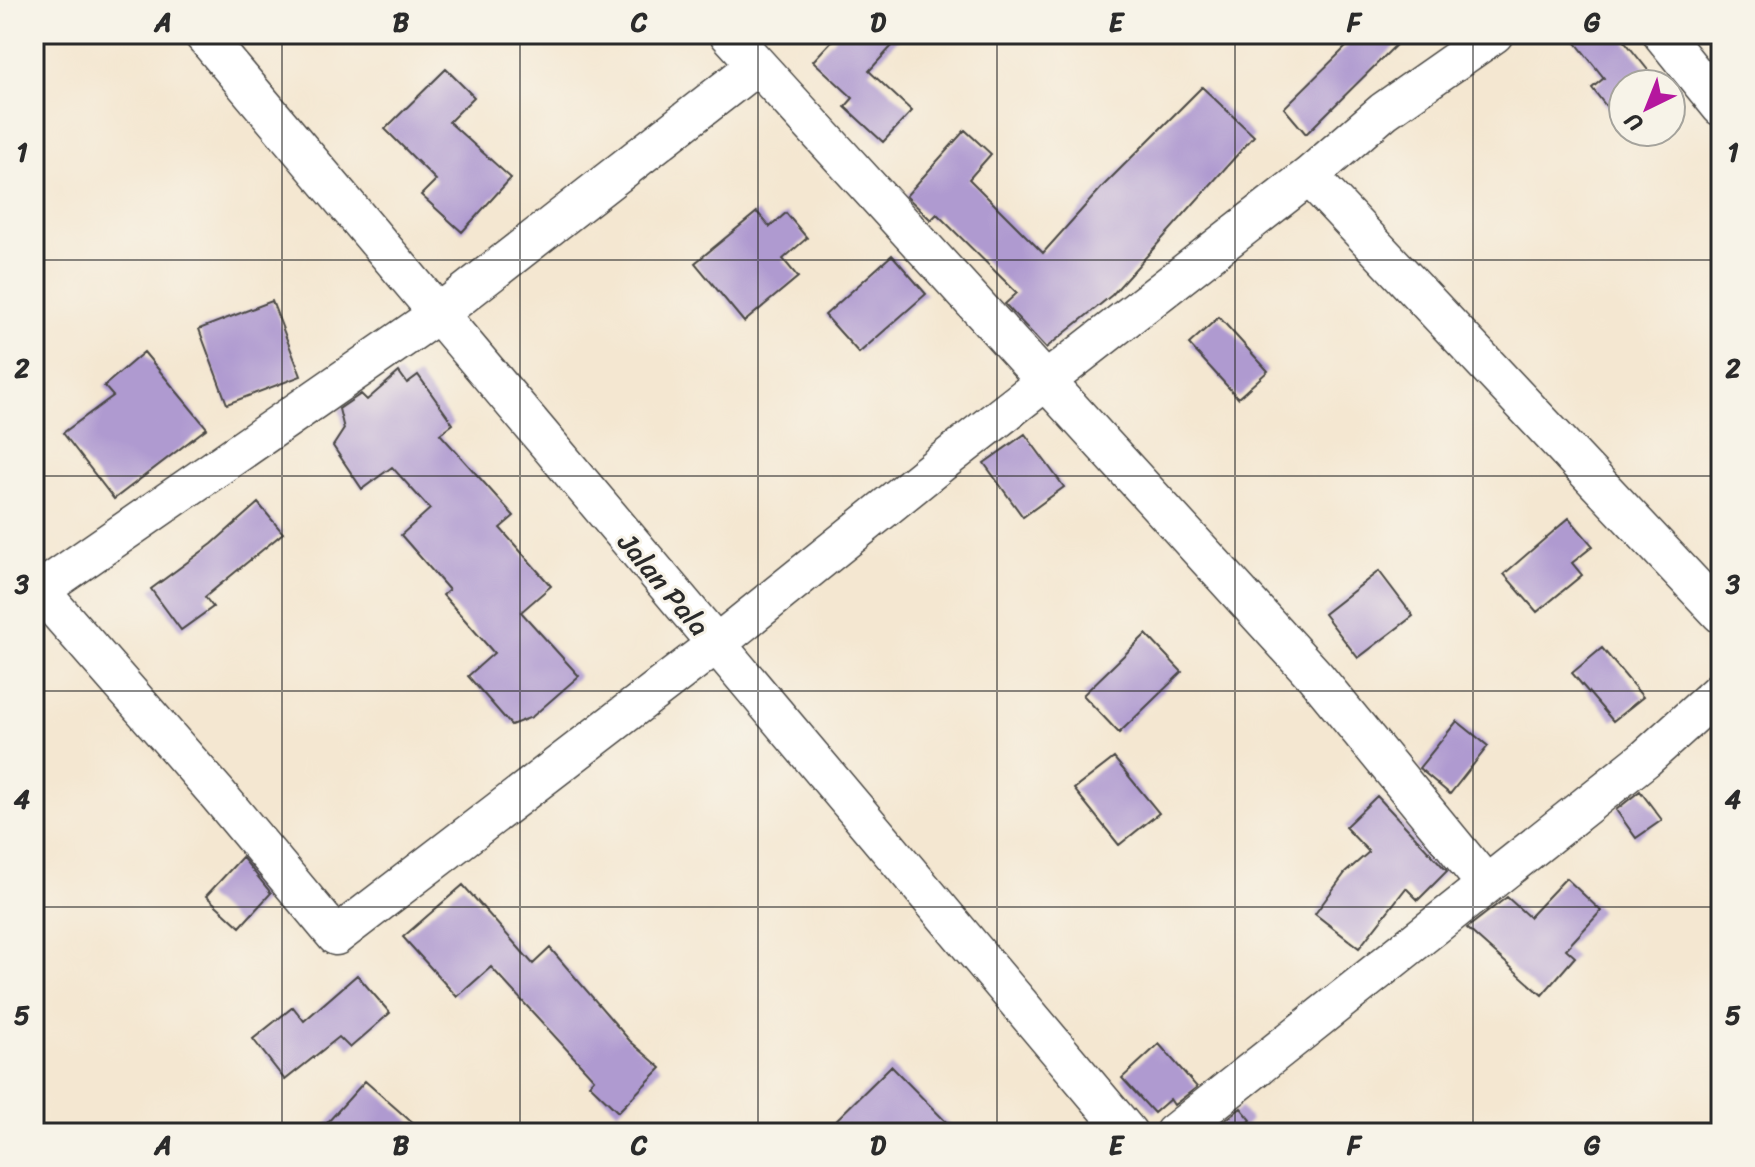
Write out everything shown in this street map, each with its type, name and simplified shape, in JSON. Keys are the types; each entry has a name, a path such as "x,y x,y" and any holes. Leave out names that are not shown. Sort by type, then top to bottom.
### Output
{"street":[{"name":"Jalan Pala","path":"203,34 1128,1133"},
{"path":"729,34 1315,676 1485,883"},
{"path":"757,65 438,314 36,587 215,791 336,936 715,645 941,463 1309,176 1384,111 1494,34"},
{"path":"1662,34 1721,107"},
{"path":"1309,176 1721,614"},
{"path":"1174,1133 1646,758 1721,690"}],"building":[{"path":"838,34 903,34 869,71 912,111 883,142 845,107 853,98 813,61"},
{"path":"1359,34 1407,34 1306,134 1284,108"},
{"path":"1569,34 1619,34 1646,68 1607,68 1607,107 1592,88 1604,78"},
{"path":"446,69 474,97 449,122 511,178 462,232 421,195 436,180 385,129"},
{"path":"1202,87 1254,136 1112,295 1046,348 1005,304 1017,293 937,214 931,220 906,196 965,130 991,154 969,179 1043,253 1103,186"},
{"path":"757,212 770,227 786,213 807,238 783,259 798,277 744,322 695,263"},
{"path":"892,255 926,294 859,353 825,315"},
{"path":"272,301 301,376 227,404 199,329"},
{"path":"1219,317 1268,371 1238,398 1189,344"},
{"path":"144,352 207,428 114,499 63,433 113,396 104,386"},
{"path":"399,372 407,383 418,375 453,424 440,434 514,516 500,528 551,586 521,612 579,676 532,717 511,725 468,676 494,653 443,595 449,590 401,535 430,509 392,467 362,489 333,446 344,429 339,409 361,394 367,400"},
{"path":"1025,434 1064,487 1023,517 984,463"},
{"path":"258,503 283,533 205,597 213,607 181,630 151,589 212,544"},
{"path":"1569,518 1593,546 1572,563 1582,575 1537,612 1504,574"},
{"path":"1379,571 1413,616 1358,658 1324,614"},
{"path":"1146,634 1182,672 1119,733 1083,695"},
{"path":"1602,648 1643,697 1613,721 1572,673"},
{"path":"1457,721 1488,746 1450,794 1419,768"},
{"path":"1114,758 1159,813 1119,845 1074,789"},
{"path":"1640,791 1662,820 1636,838 1616,810"},
{"path":"1377,796 1447,871 1418,900 1406,888 1359,948 1315,914 1345,873 1369,852 1345,827"},
{"path":"242,857 271,893 240,927 206,896"},
{"path":"1566,878 1601,911 1566,949 1575,957 1542,995 1467,928 1507,897 1529,917"},
{"path":"463,885 533,964 550,948 630,1041 661,1068 618,1112 589,1084 594,1079 491,967 457,997 403,937"},
{"path":"357,975 390,1013 350,1048 339,1037 285,1080 253,1039 293,1007 304,1021"},
{"path":"1159,1044 1197,1087 1174,1105 1170,1099 1154,1113 1122,1078"},
{"path":"891,1066 957,1133 823,1133"},
{"path":"365,1081 424,1133 318,1133"},
{"path":"1241,1108 1251,1120 1238,1133 1209,1133"}]}
